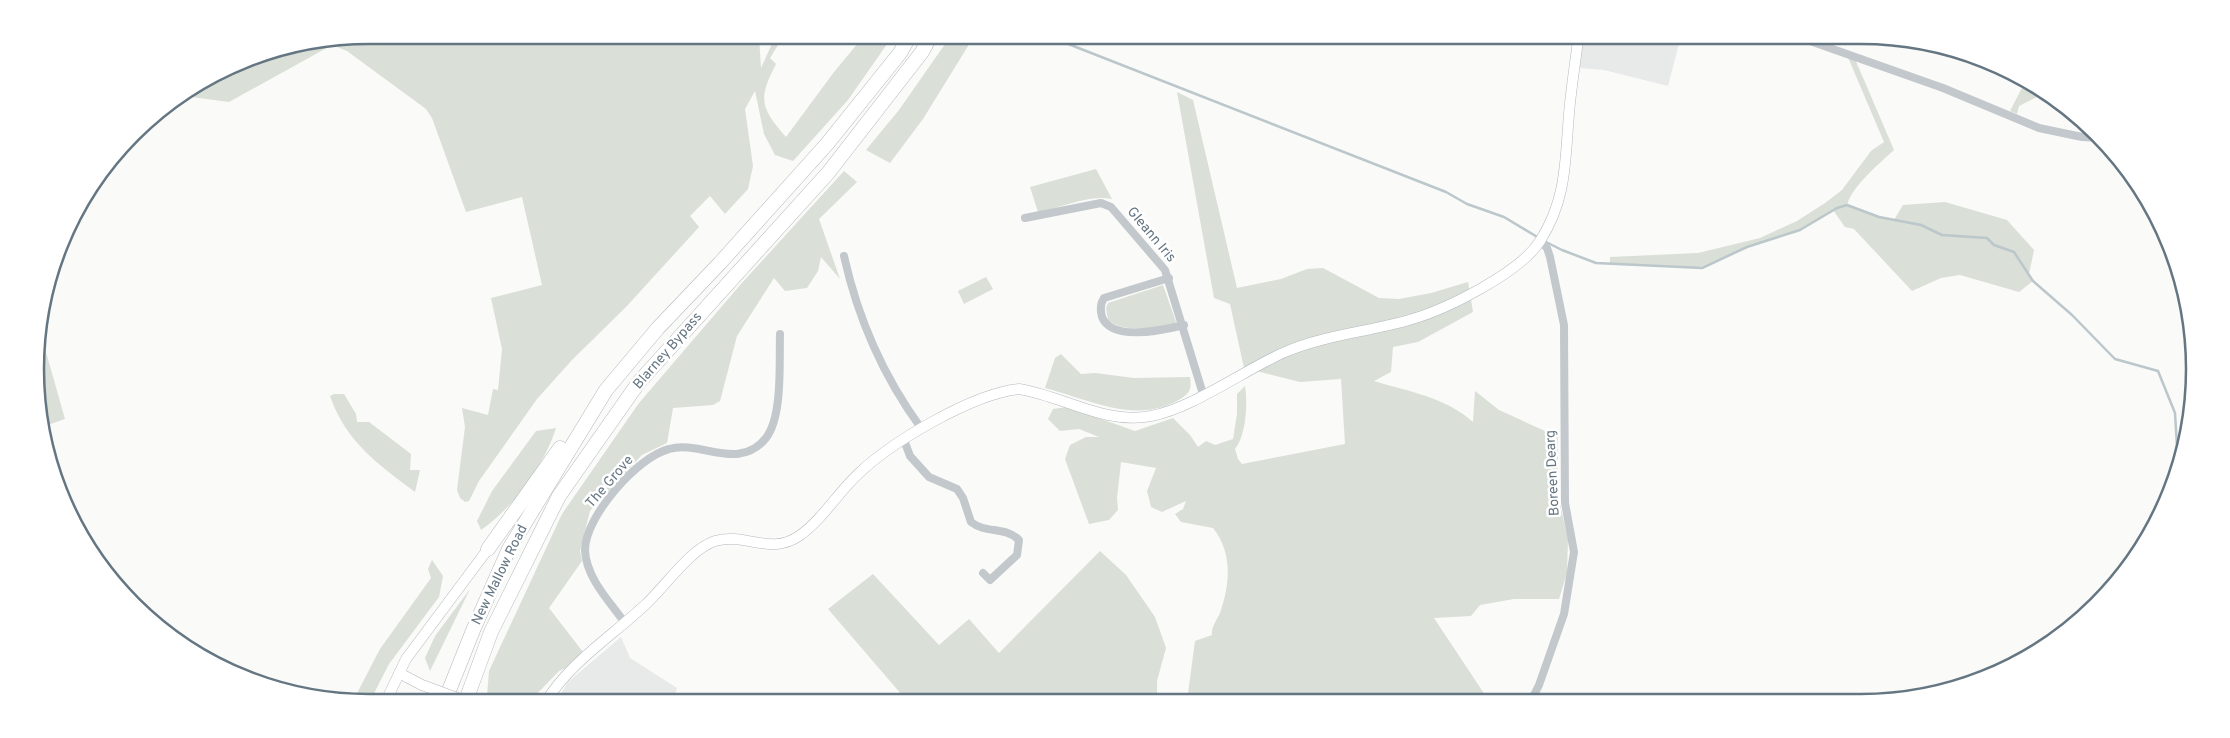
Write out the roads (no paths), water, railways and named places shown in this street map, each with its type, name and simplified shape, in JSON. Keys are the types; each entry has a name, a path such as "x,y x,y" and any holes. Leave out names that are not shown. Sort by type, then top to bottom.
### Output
{"highway":[{"name":"Blarney Bypass","path":"582,428 606,390 658,328 827,144 900,53 905,44"},
{"name":"Blarney Bypass","path":"469,694 496,624 559,496 639,382 828,173 926,44"},
{"path":"488,549 562,446 582,428"},
{"name":"New Mallow Road","path":"448,694 509,549 582,428"}],"street":[{"path":"553,694 566,676 625,623 704,545 715,541 738,539 772,546 788,542 810,527 856,476 921,428 964,407 1006,390 1031,391 1074,406 1128,418 1152,416 1176,408 1284,353 1326,337 1411,320 1514,269 1542,239 1554,213 1566,171 1569,114 1578,44"},
{"path":"1818,44 1943,88 2038,128 2089,137"},
{"name":"Gleann Iris","path":"1025,218 1101,203 1111,206 1166,270 1184,325 1203,394"},
{"name":"Boreen Dearg","path":"1534,694 1564,614 1574,552 1565,503 1564,325 1550,257 1542,239"},
{"path":"844,256 856,305 880,362 894,390 921,428"},
{"name":"Gleann Iris","path":"1169,278 1104,298 1100,306 1103,320 1118,331 1166,330 1184,325"},
{"name":"The Grove","path":"625,623 596,582 589,567 585,550 594,519 622,483 644,460 669,449 692,447 731,455 745,453 766,438 776,410 780,334"},
{"path":"904,440 910,456 929,477 956,488 963,498 971,522 986,530 1006,531 1019,540 1017,555 990,580 982,573"},
{"path":"389,694 406,659 488,549"},
{"path":"398,673 446,694"}],"waterway":[{"path":"1068,44 1446,192 1467,204 1504,217 1539,238"},
{"path":"1544,241 1596,263 1702,268 1747,247 1800,230 1837,208 1847,205 1879,217 1921,225 1942,235 1987,238 1994,245 2014,252 2033,281 2072,315 2115,359 2158,371 2175,413 2177,445"}]}
